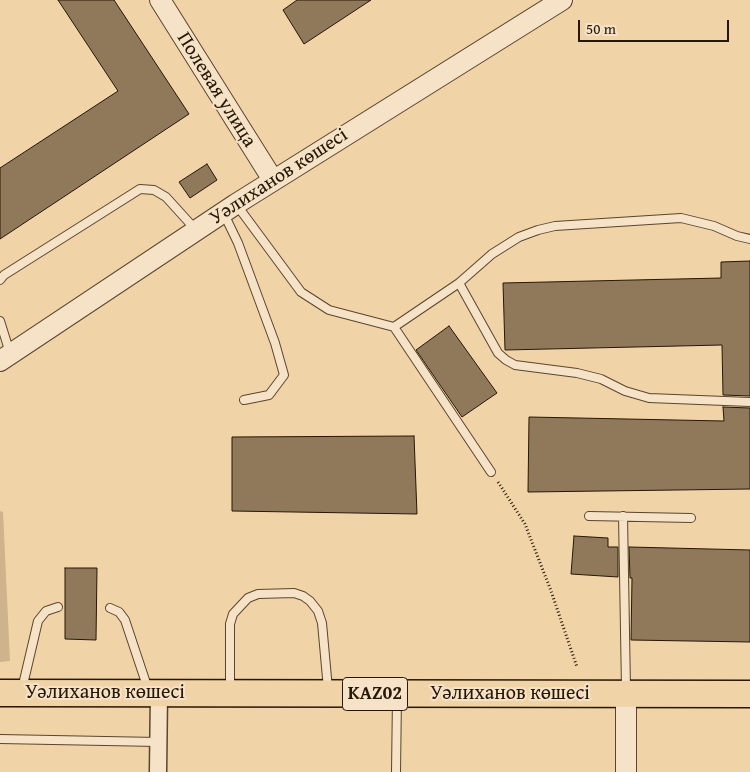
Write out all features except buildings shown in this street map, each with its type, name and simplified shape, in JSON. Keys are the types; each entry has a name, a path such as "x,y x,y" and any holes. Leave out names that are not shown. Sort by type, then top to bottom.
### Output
{"highway":[{"name":"Уәлиханов көшесі","path":"10,693 750,694"}],"street":[{"name":"Полевая улица","path":"160,0 273,180"},
{"name":"Уәлиханов көшесі","path":"5,358 229,208 562,0"},
{"path":"154,693 158,742 158,772"},
{"path":"626,693 626,772"}],"lane":[{"path":"0,280 4,275 140,189 154,190 166,196 197,230"},
{"path":"229,208 301,292 329,310 394,327 491,472"},
{"path":"229,208 238,243 275,343 284,376 269,395 244,400"},
{"path":"394,327 459,283 492,254 519,237 538,230 556,226 681,218 714,226 737,236 750,239"},
{"path":"459,283 498,353 515,365 577,373 601,379 625,391 649,398 750,402"},
{"path":"0,322 5,358"},
{"path":"589,516 691,518"},
{"path":"623,516 626,693"},
{"path":"230,694 230,624 233,614 248,598 258,594 294,593 310,601 318,611 322,623 328,694"},
{"path":"10,693 38,621 46,611 58,607"},
{"path":"110,608 119,612 125,620 154,693"},
{"path":"396,772 397,695"},
{"path":"0,739 158,742"}],"path":[{"path":"491,472 525,524 578,667"}],"shaded area":[{"path":"0,511 3,512 10,661 0,662"}]}
